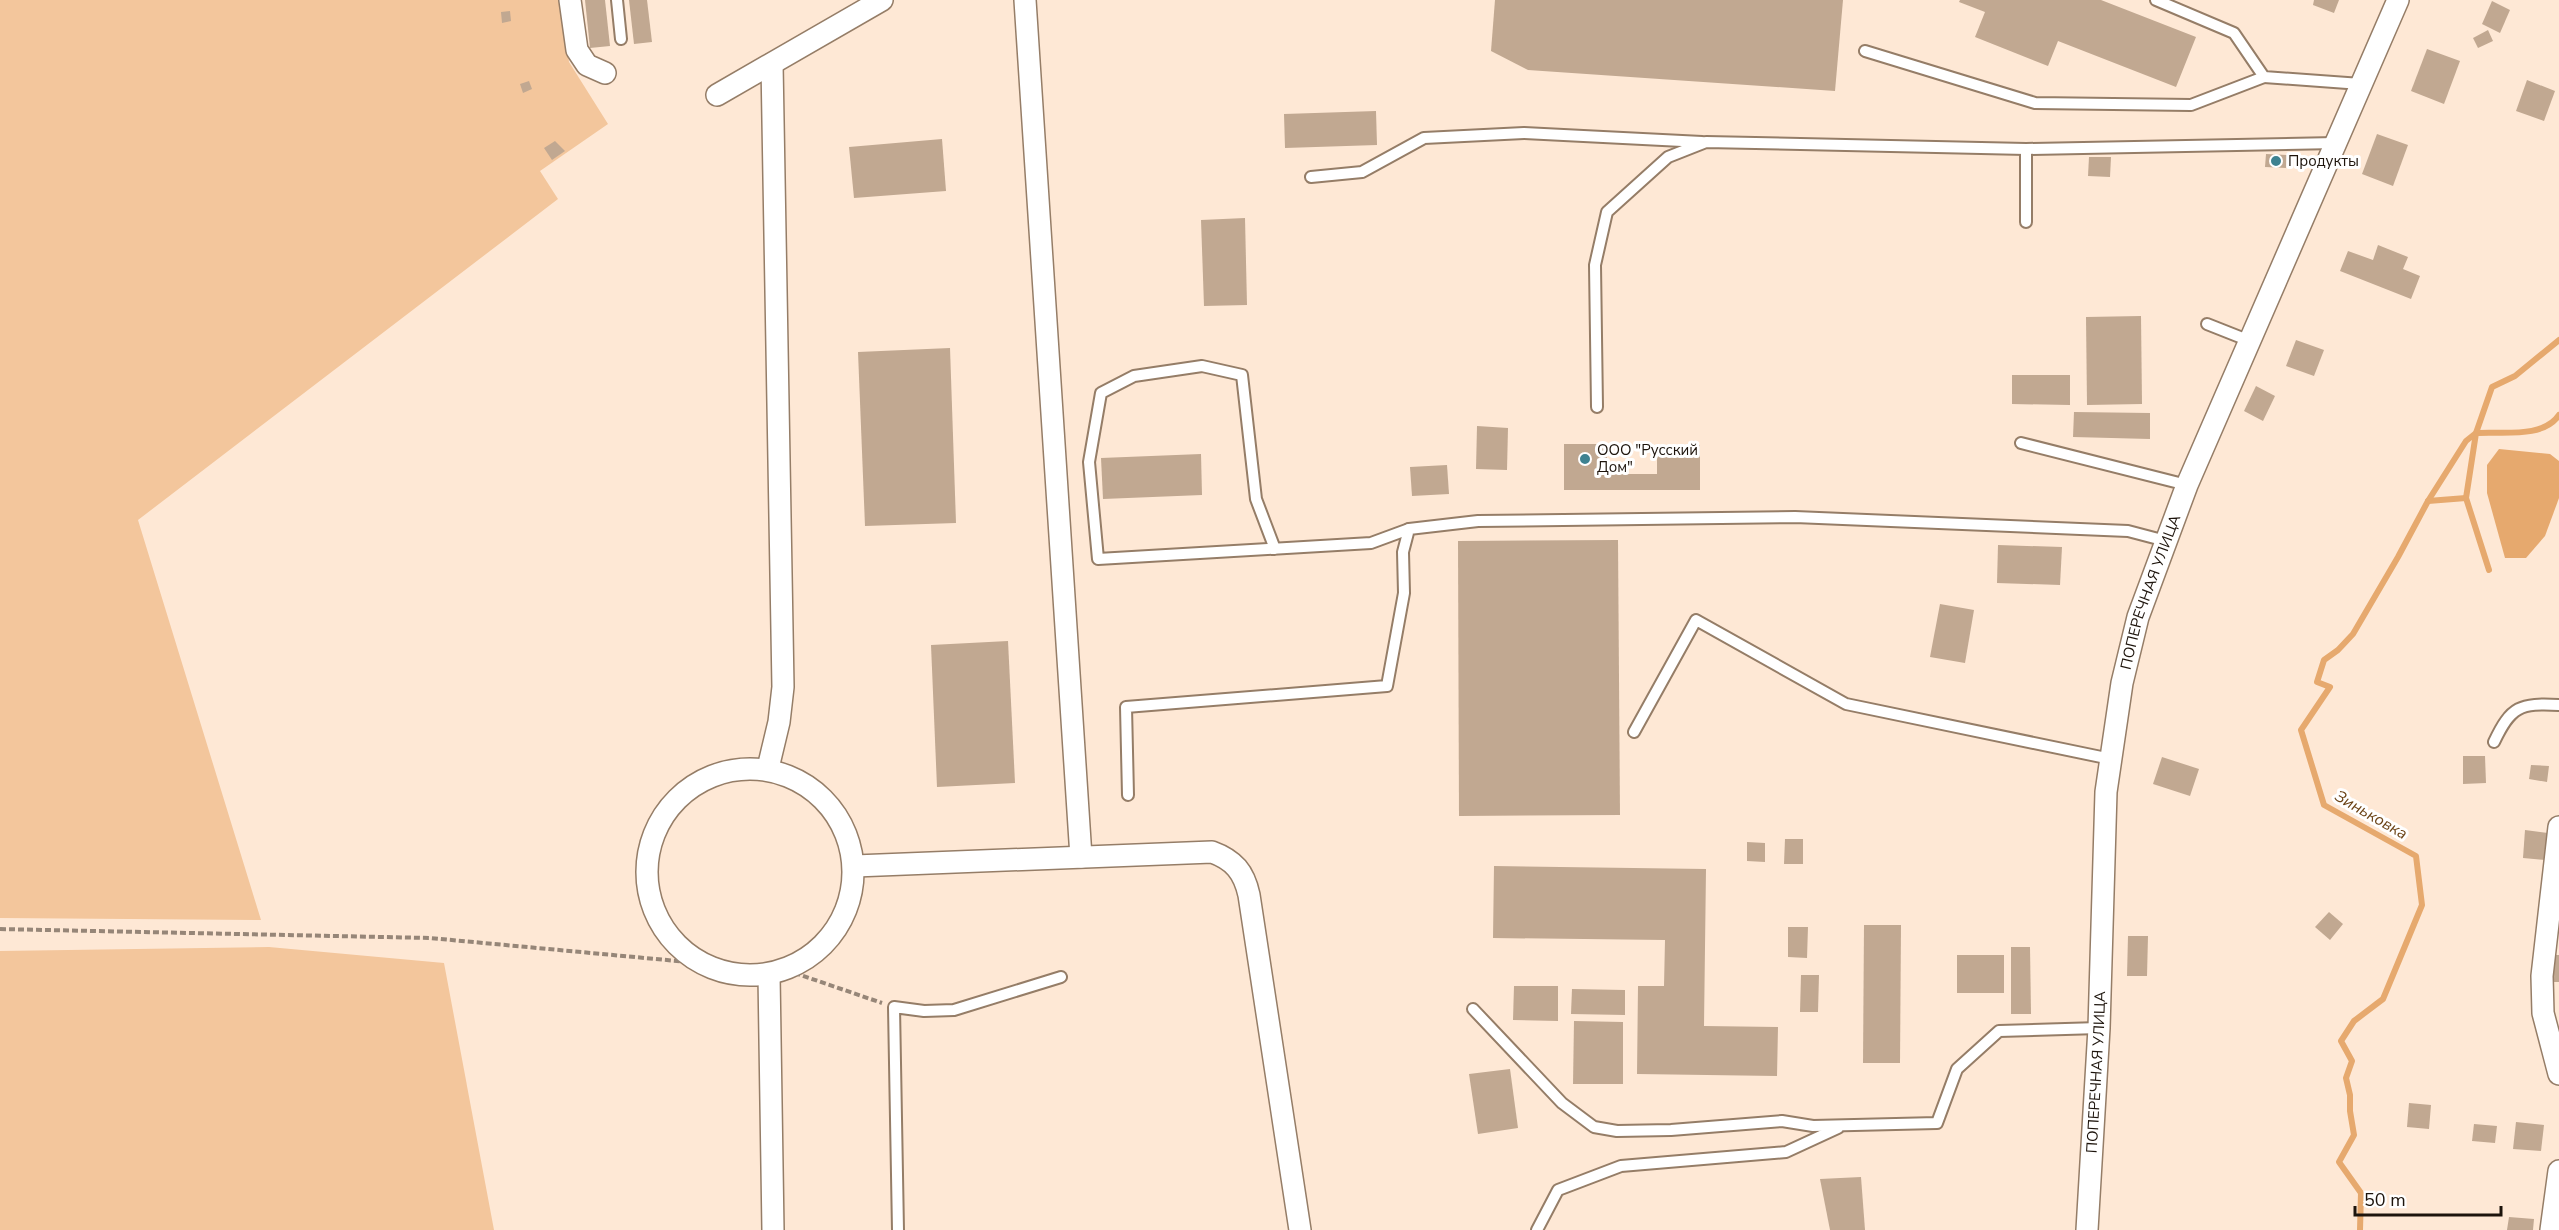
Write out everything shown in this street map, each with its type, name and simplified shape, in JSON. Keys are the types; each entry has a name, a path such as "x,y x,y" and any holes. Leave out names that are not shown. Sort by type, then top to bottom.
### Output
{"street":[{"path":"570,0 577,50 587,65 605,73"},
{"path":"717,95 882,0"},
{"path":"1025,0 1081,857"},
{"name":"ПОПЕРЕЧНАЯ УЛИЦА","path":"2087,1230 2098,1028 2106,792 2122,683 2138,617 2187,485 2398,0"},
{"path":"768,768 779,722 783,687 771,64"},
{"path":"768,768 811,786 835,812 842,821 855,866 848,910 823,947 777,972 733,975 699,963 668,936 649,899 646,857 660,818 688,787 726,769 768,768"},
{"path":"2559,827 2542,976 2543,1012 2559,1074"},
{"path":"855,866 1212,852 1226,857 1237,867 1245,880 1300,1230"},
{"path":"773,1230 777,972"},
{"path":"2551,1230 2559,1171"}],"lane":[{"path":"617,0 621,39"},
{"path":"2156,0 2234,33 2264,77"},
{"path":"1865,51 2035,103 2191,105 2264,77 2361,84"},
{"path":"1311,177 1362,172 1424,138 1524,133 1706,142 2026,149 2337,143"},
{"path":"1597,407 1595,265 1607,212 1668,157 1706,142"},
{"path":"2026,149 2026,222"},
{"path":"2207,324 2250,341"},
{"path":"1275,549 1256,499 1242,375 1202,366 1134,376 1101,393 1089,462 1098,559 1275,549 1371,543 1409,530 1478,521 1794,518 2128,531 2166,541"},
{"path":"2021,443 2187,485"},
{"path":"1128,795 1126,707 1387,686 1404,593 1403,552 1409,530"},
{"path":"1634,732 1696,620 1846,704 2111,759"},
{"path":"2494,742 2505,719 2516,709 2531,705 2559,705"},
{"path":"898,1230 894,1007 924,1011 954,1010 1061,977"},
{"path":"1473,1009 1562,1103 1594,1127 1617,1131 1671,1130 1782,1121 1813,1126 1937,1123 1957,1069 1999,1031 2098,1028"},
{"path":"1537,1230 1558,1190 1621,1166 1786,1152 1843,1125"}],"path":[{"path":"0,929 430,938 699,963"},
{"path":"777,972 894,1007"}],"shaded area":[{"path":"0,0 561,0 569,62 608,124 540,171 558,199 138,520 261,920 0,918"},
{"path":"2499,449 2550,454 2559,461 2559,498 2545,536 2526,558 2505,558 2487,493 2487,465"},
{"path":"269,947 444,963 494,1230 0,1230 0,951"}],"building":[{"path":"585,0 605,0 610,46 590,48"},
{"path":"629,0 647,0 652,42 634,44"},
{"path":"1495,0 1843,0 1835,91 1528,70 1491,51"},
{"path":"1960,0 2101,0 2196,37 2176,87 2058,41 2048,66 1975,37 1985,12 1959,2"},
{"path":"2314,0 2339,0 2334,13 2313,5"},
{"path":"2492,1 2510,10 2500,33 2482,24"},
{"path":"510,11 511,21 502,23 501,12"},
{"path":"2488,30 2493,41 2478,48 2473,38"},
{"path":"2427,49 2460,61 2444,104 2411,91"},
{"path":"2527,80 2555,91 2544,121 2516,111"},
{"path":"529,81 532,89 523,93 520,84"},
{"path":"1376,111 1377,145 1285,148 1284,114"},
{"path":"2377,134 2408,145 2393,186 2362,174"},
{"path":"942,139 946,191 854,198 849,147"},
{"path":"555,141 565,151 552,160 544,148"},
{"name":"Продукты","path":"2266,154 2287,155 2286,168 2265,167"},
{"path":"2089,157 2111,157 2110,177 2088,176"},
{"path":"1245,218 1247,305 1204,306 1201,220"},
{"path":"2378,245 2408,257 2403,269 2420,276 2411,299 2340,271 2348,251 2373,260"},
{"path":"2141,316 2142,404 2087,405 2086,317"},
{"path":"2296,340 2324,350 2314,376 2286,366"},
{"path":"950,348 956,523 865,526 858,352"},
{"path":"2012,375 2070,375 2070,405 2012,404"},
{"path":"2256,386 2275,396 2263,421 2244,411"},
{"path":"2074,412 2150,413 2150,439 2073,437"},
{"path":"1477,426 1508,428 1507,470 1476,469"},
{"name":"ООО \"Русский Дом\"","path":"1564,444 1607,444 1607,474 1657,474 1657,445 1700,445 1700,490 1564,490"},
{"path":"1201,454 1202,495 1103,499 1101,458"},
{"path":"1447,465 1449,494 1412,496 1410,467"},
{"path":"1618,540 1620,815 1459,816 1458,541"},
{"path":"1998,545 2062,547 2060,585 1997,583"},
{"path":"1940,604 1974,610 1965,663 1930,657"},
{"path":"1008,641 1015,783 937,787 931,645"},
{"path":"2463,756 2485,756 2486,783 2463,784"},
{"path":"2162,757 2199,769 2190,796 2153,784"},
{"path":"2531,765 2549,766 2547,782 2529,779"},
{"path":"2525,830 2548,833 2545,860 2523,858"},
{"path":"1785,839 1803,839 1803,864 1784,864"},
{"path":"1747,842 1765,843 1765,862 1747,861"},
{"path":"1494,866 1706,869 1704,1026 1778,1027 1777,1076 1637,1074 1638,986 1664,986 1665,940 1493,938"},
{"path":"2329,912 2343,924 2330,940 2315,927"},
{"path":"1864,925 1901,925 1900,1063 1863,1063"},
{"path":"1788,927 1808,927 1807,958 1788,957"},
{"path":"2128,936 2148,936 2147,976 2127,976"},
{"path":"2011,947 2030,947 2031,1014 2011,1014"},
{"path":"1957,955 2004,955 2004,993 1957,993"},
{"path":"2553,955 2559,955 2559,982 2553,982"},
{"path":"1801,975 1819,975 1818,1012 1800,1012"},
{"path":"1514,986 1558,986 1558,1021 1513,1020"},
{"path":"1572,989 1625,990 1625,1015 1571,1014"},
{"path":"1574,1021 1623,1022 1623,1084 1573,1084"},
{"path":"1510,1069 1518,1128 1478,1134 1469,1074"},
{"path":"2409,1103 2431,1105 2429,1129 2407,1127"},
{"path":"2516,1122 2544,1125 2541,1151 2513,1149"},
{"path":"2474,1124 2497,1126 2495,1143 2472,1141"},
{"path":"1861,1177 1865,1230 1830,1230 1820,1179"},
{"path":"2509,1217 2534,1219 2533,1230 2507,1230"}],"waterway":[{"name":"Зиньковка","path":"2360,1230 2361,1193 2339,1162 2354,1135 2346,1078 2352,1061 2341,1041 2354,1021 2383,999 2422,905 2416,856 2324,805 2301,730 2330,687 2317,682 2324,660 2338,650 2353,634 2428,501 2466,441 2476,433 2492,387 2515,376 2559,340"},
{"path":"2489,570 2466,498 2476,433 2532,431 2552,423 2559,415"},
{"path":"2428,501 2466,498"}],"place":[{"name":"Продукты","path":"2276,161"},
{"name":"ООО \"Русский Дом\"","path":"1585,459"}]}
